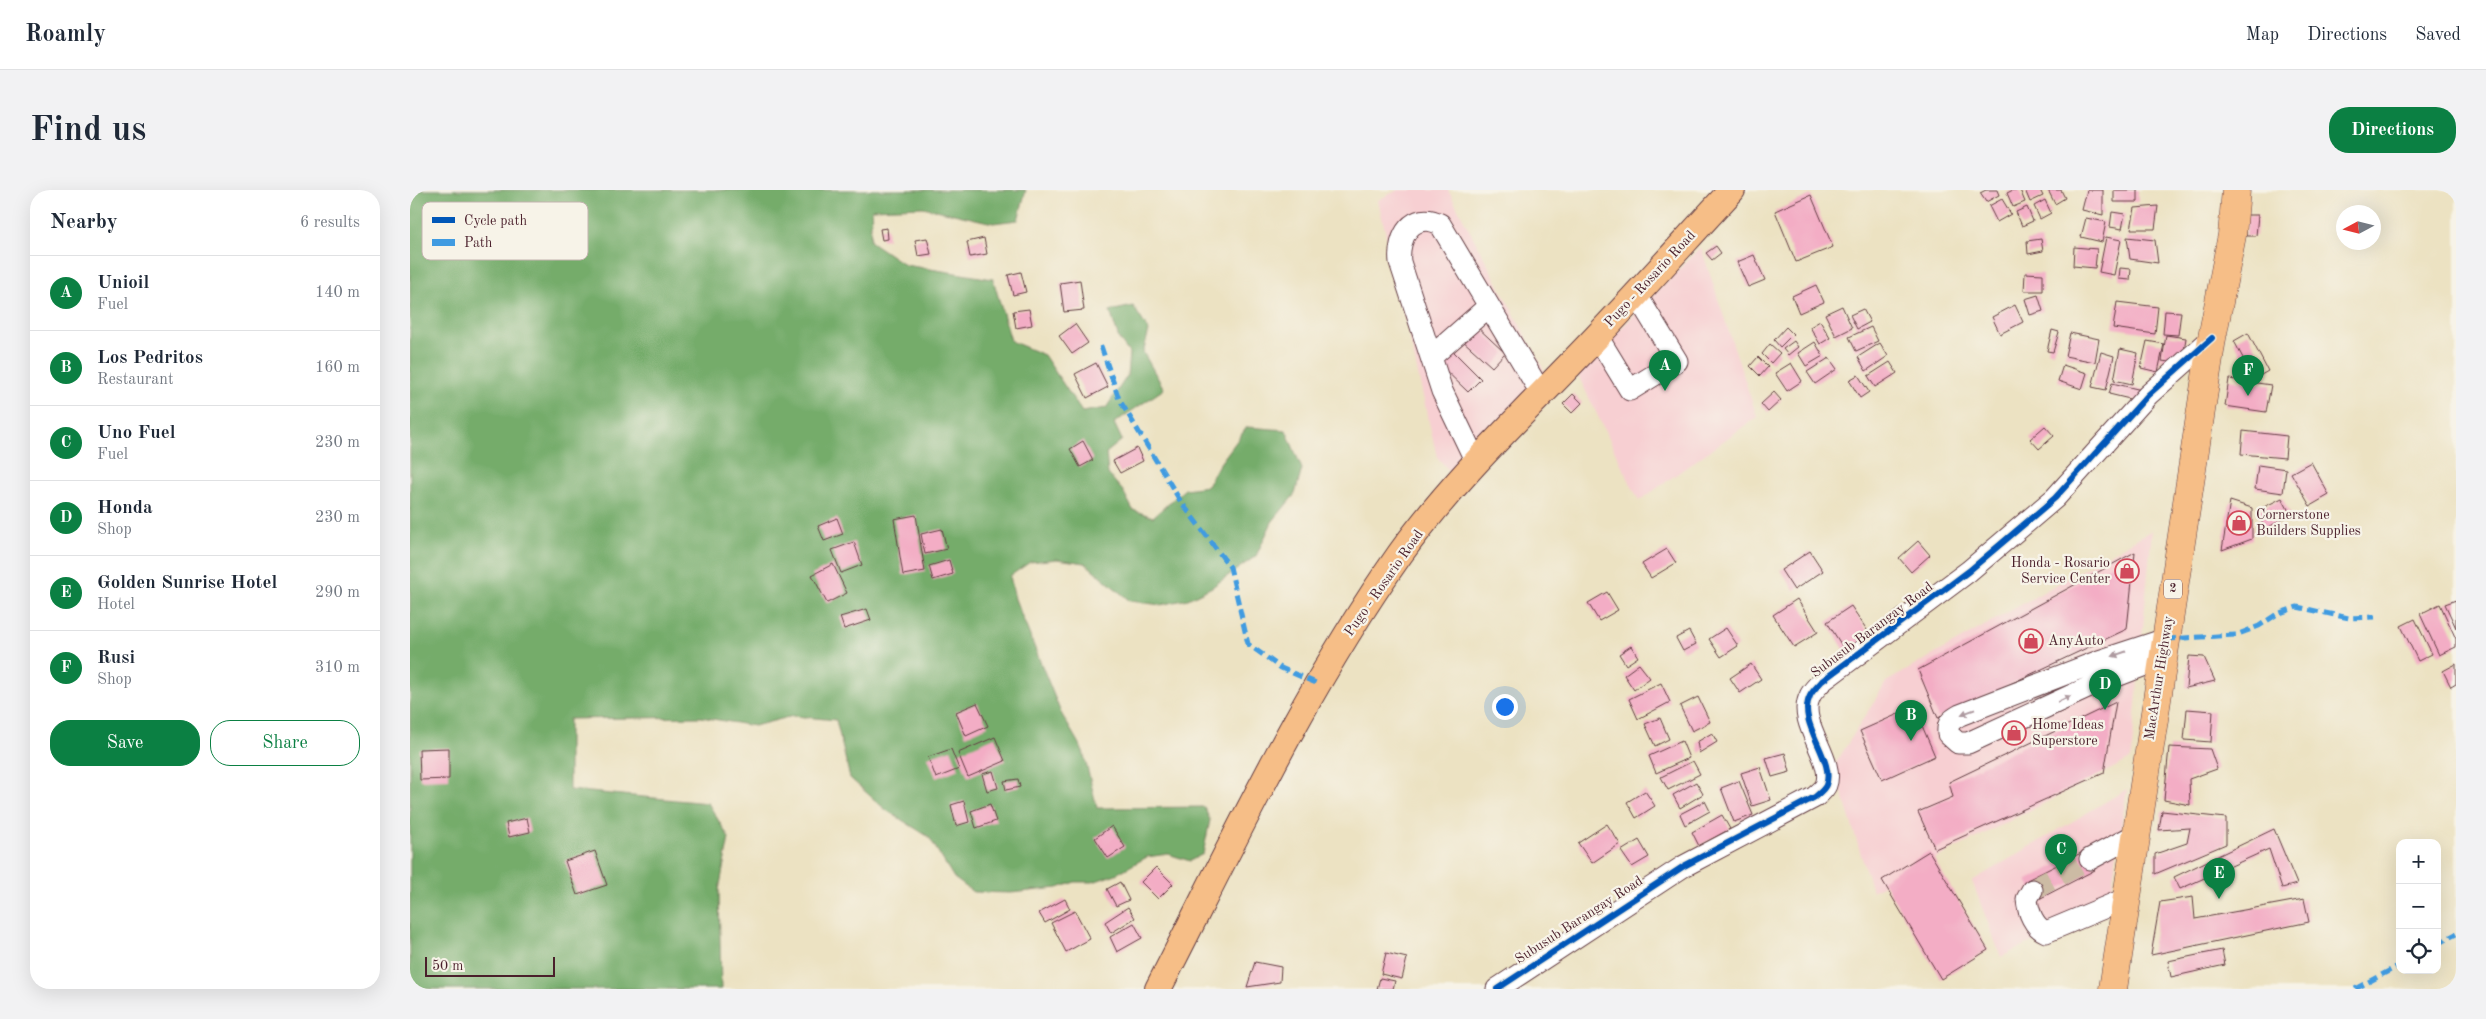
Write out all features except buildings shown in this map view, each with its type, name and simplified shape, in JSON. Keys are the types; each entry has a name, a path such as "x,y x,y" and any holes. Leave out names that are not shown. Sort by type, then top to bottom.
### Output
{"highway":[{"name":"MacArthur Highway","path":"2113,989 2125,899 2212,338 2232,235 2236,190"}],"main road":[{"name":"Pugo - Rosario Road","path":"1158,989 1280,749 1316,683 1401,553 1476,462 1598,336 1732,190"}],"street":[{"path":"1476,462 1442,391 1400,262 1398,248 1401,238 1408,228 1420,221 1431,219 1440,224 1541,393"},
{"path":"1598,336 1630,390 1677,361 1636,294"},
{"path":"1431,357 1489,306"},
{"name":"Subusub Barangay Road","path":"1497,989 1684,866 1815,797 1825,788 1827,783 1826,767 1807,713 1809,697 1813,691 1822,682 1969,571 2055,498 2148,395 2212,338"},
{"path":"2164,648 2096,684 1968,743 1958,742 1948,734 1947,727 1950,721 1960,715 2099,661 2164,648"},
{"path":"2090,859 2135,835"},
{"path":"2032,890 2027,899 2030,912 2038,928 2046,932 2125,899"}],"shaded area":[{"path":"1398,190 1448,190 1546,374 1450,472 1437,457 1378,200"},
{"path":"1701,247 1757,417 1639,501 1577,373"},
{"path":"2152,530 2131,759 1872,891 1834,766 1886,682"},
{"path":"2127,789 2109,904 2001,957 1972,881"}],"green space":[{"path":"410,190 1026,190 1018,220 993,223 923,207 872,209 870,241 905,265 993,279 1011,341 1044,355 1082,412 1106,408 1127,376 1129,353 1119,339 1110,311 1133,306 1149,331 1143,352 1164,389 1114,423 1122,440 1106,453 1108,474 1123,491 1133,510 1153,517 1185,489 1207,486 1218,466 1247,427 1286,430 1302,469 1295,494 1272,522 1256,556 1212,587 1188,599 1161,605 1130,601 1085,563 1057,559 1030,562 1010,576 1015,599 1061,713 1083,751 1097,808 1204,807 1210,820 1203,854 1190,861 1168,854 1147,857 1116,874 1093,882 1075,882 1058,888 1011,893 973,892 954,878 929,837 886,810 850,778 836,720 793,716 754,726 701,717 569,719 569,790 708,803 729,838 719,890 721,989 410,989"}],"tunnel":[{"path":"2032,890 2090,859"}],"marked path":[{"path":"1101,346 1119,399 1181,502 1230,567 1248,644 1281,668 1316,683"},
{"path":"2166,639 2236,635 2259,626 2277,614 2297,607 2349,618 2375,617"},
{"path":"2441,942 2456,934"},
{"path":"2355,989 2396,967"}],"cycle path":[{"path":"1497,989 1684,866 1815,797 1826,785 1828,775 1826,764 1808,718 1807,707 1814,690 1822,681 1969,571 2055,498 2148,395 2212,338"}],"place":[{"name":"Unioil","path":"1665,391"},
{"name":"Rusi","path":"2248,396"},
{"name":"Cornerstone Builders Supplies","path":"2239,523"},
{"name":"Honda - Rosario Service Center","path":"2127,571"},
{"name":"AnyAuto","path":"2031,641"},
{"name":"Honda","path":"2105,710"},
{"name":"Home Ideas Superstore","path":"2014,733"},
{"name":"Los Pedritos","path":"1911,741"},
{"name":"Uno Fuel","path":"2061,875"},
{"name":"Golden Sunrise Hotel","path":"2219,899"}]}
